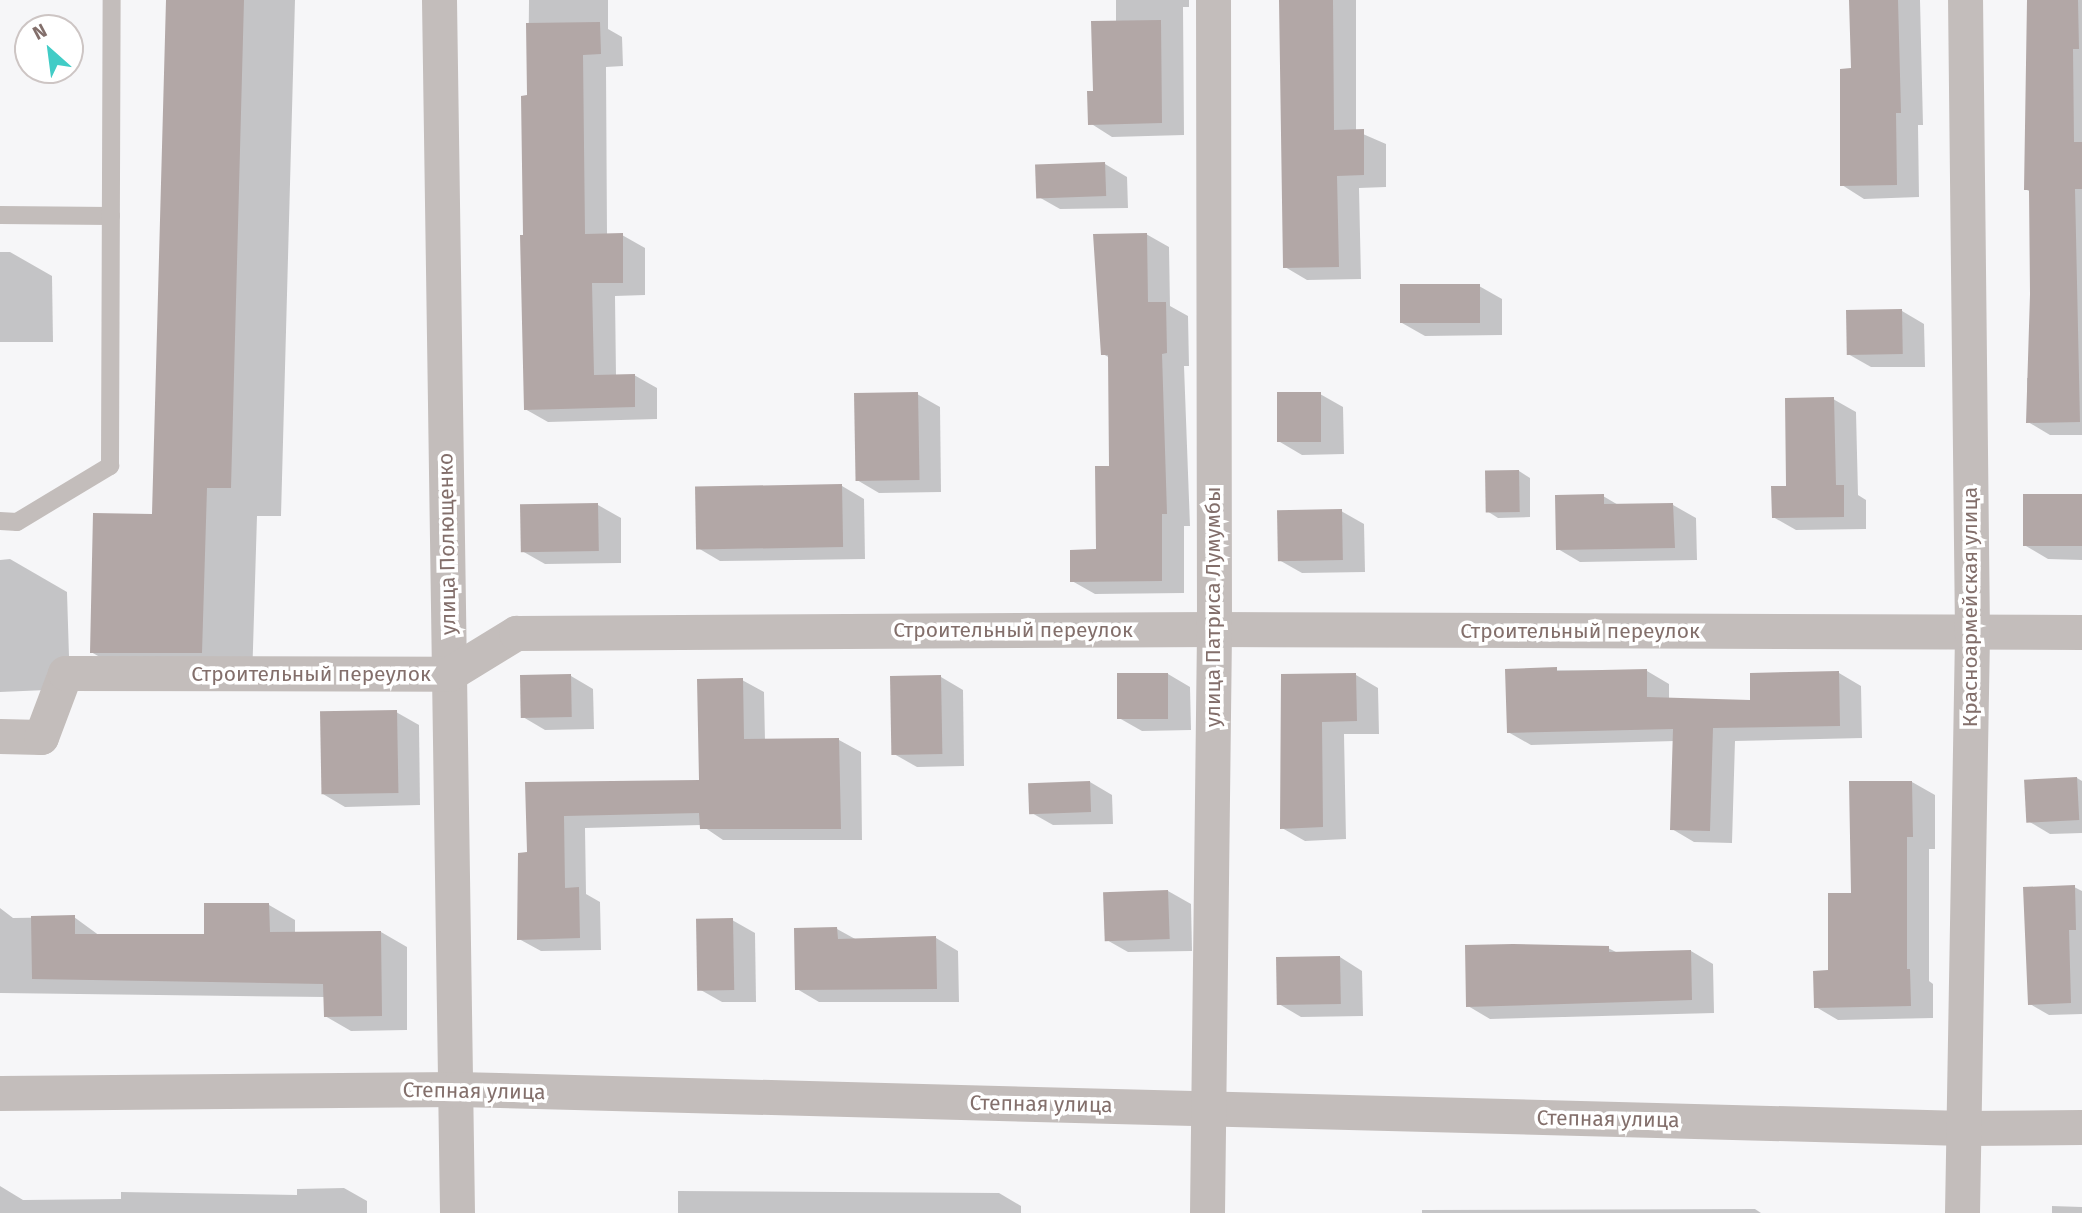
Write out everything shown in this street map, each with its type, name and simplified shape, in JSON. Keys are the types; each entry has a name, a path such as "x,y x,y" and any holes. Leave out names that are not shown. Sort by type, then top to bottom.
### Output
{"street":[{"name":"улица Полющенко","path":"439,0 457,1213"},
{"name":"улица Патриса Лумумбы","path":"1207,1213 1214,629 1213,0"},
{"name":"Красноармейская улица","path":"1962,1213 1972,633 1965,0"},
{"name":"Строительный переулок","path":"0,736 41,737 65,673 449,674 516,633 1214,629 2082,632"},
{"name":"Степная улица","path":"0,1093 457,1089 1963,1128 2082,1126"}],"lane":[{"path":"0,521 17,522 110,466 112,0"},
{"path":"0,215 111,216"}],"building":[{"path":"166,0 244,0 231,488 207,488 202,653 90,653 93,513 152,514"},
{"path":"1279,0 1333,0 1334,130 1364,129 1364,175 1337,176 1339,267 1283,268"},
{"path":"1849,0 1898,0 1901,113 1896,113 1897,185 1840,186 1840,69 1851,68"},
{"path":"2027,0 2078,0 2079,49 2073,49 2074,142 2082,142 2082,189 2075,189 2080,422 2026,423 2030,294 2029,190 2024,190"},
{"path":"1161,20 1162,123 1088,125 1087,91 1093,91 1091,21"},
{"path":"600,22 601,54 583,55 585,234 623,233 623,283 592,283 594,375 635,374 635,407 524,410 520,235 523,235 521,96 527,95 526,23"},
{"path":"1105,162 1106,196 1036,198 1035,164"},
{"path":"1147,233 1148,302 1166,302 1167,353 1162,354 1167,514 1162,514 1162,581 1070,582 1070,550 1096,549 1095,466 1109,466 1108,355 1101,355 1093,234"},
{"path":"1400,284 1480,284 1480,323 1400,323"},
{"path":"1902,309 1903,354 1847,355 1846,310"},
{"path":"918,392 920,480 856,481 854,393"},
{"path":"1277,392 1321,392 1321,442 1277,442"},
{"path":"1834,397 1836,485 1844,485 1844,517 1772,518 1771,486 1786,486 1785,398"},
{"path":"1519,470 1520,512 1486,513 1485,471"},
{"path":"842,484 843,547 696,550 695,487"},
{"path":"1604,494 1604,504 1673,503 1675,548 1556,550 1555,495"},
{"path":"2023,494 2082,494 2082,546 2023,546"},
{"path":"598,503 599,551 521,552 520,504"},
{"path":"1342,509 1343,560 1278,561 1277,510"},
{"path":"1557,667 1557,671 1647,669 1647,697 1750,700 1750,673 1839,671 1840,726 1713,728 1710,831 1670,830 1673,729 1507,733 1505,669"},
{"path":"1117,673 1168,673 1168,719 1117,719"},
{"path":"1356,673 1357,721 1322,722 1323,827 1280,829 1281,674"},
{"path":"571,674 572,717 521,718 520,675"},
{"path":"941,675 942,754 891,755 890,676"},
{"path":"743,678 744,739 839,738 841,829 700,829 699,813 564,816 565,888 579,887 580,938 517,940 518,853 527,852 525,782 699,780 697,679"},
{"path":"397,710 398,793 321,794 320,711"},
{"path":"2077,777 2079,820 2026,823 2024,780"},
{"path":"1090,781 1091,812 1029,814 1028,783"},
{"path":"1849,781 1912,781 1913,837 1907,837 1907,969 1910,969 1911,1006 1814,1008 1813,971 1828,970 1828,893 1851,893"},
{"path":"2075,885 2076,930 2069,930 2071,1003 2028,1005 2023,887"},
{"path":"1168,890 1170,939 1105,941 1103,892"},
{"path":"204,903 269,903 270,932 381,931 382,1016 324,1017 323,984 32,979 31,916 75,915 75,934 204,934"},
{"path":"733,918 734,990 697,991 696,919"},
{"path":"837,927 838,939 936,936 937,989 795,990 794,928"},
{"path":"1465,945 1609,946 1609,952 1691,950 1692,1000 1466,1007"},
{"path":"1340,956 1341,1004 1277,1005 1276,957"}]}
